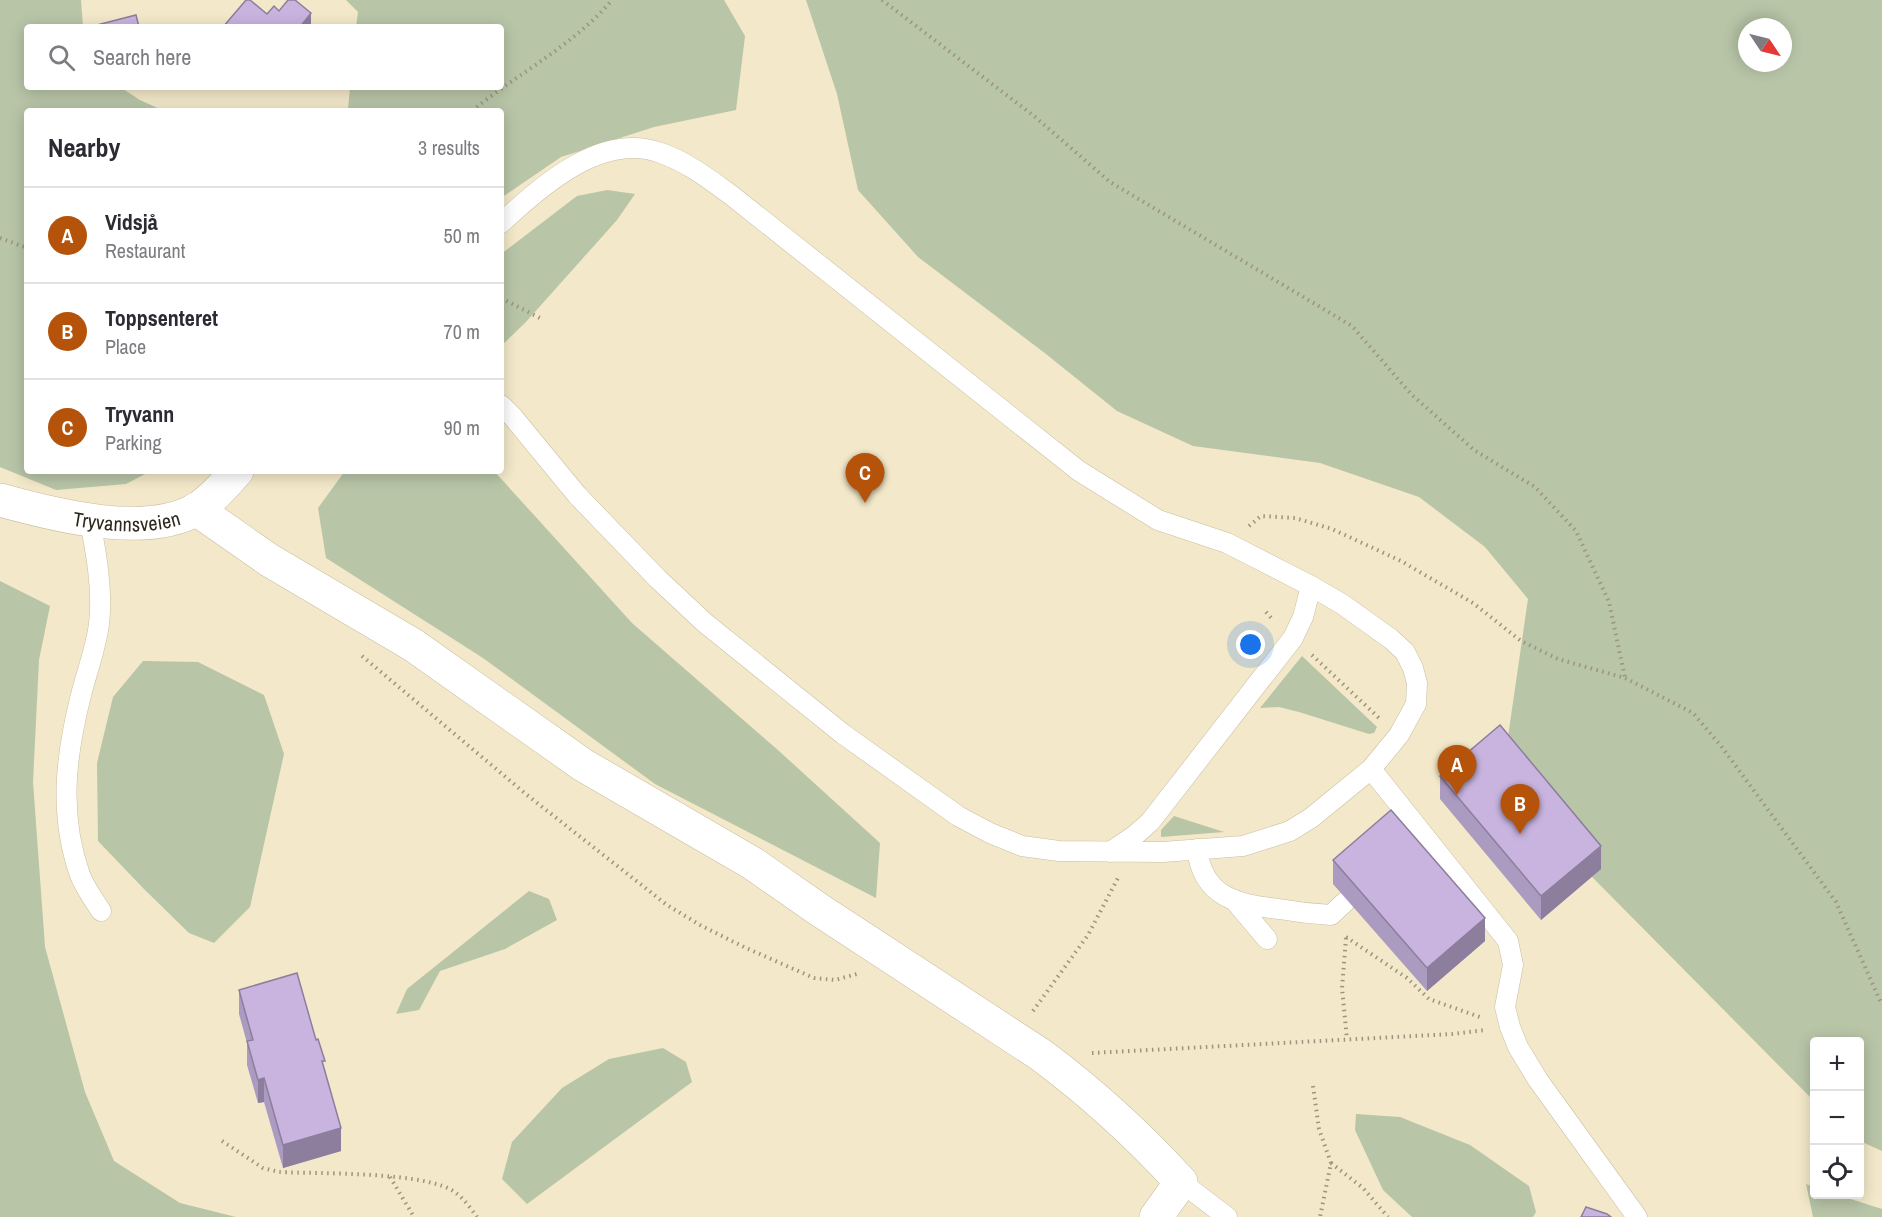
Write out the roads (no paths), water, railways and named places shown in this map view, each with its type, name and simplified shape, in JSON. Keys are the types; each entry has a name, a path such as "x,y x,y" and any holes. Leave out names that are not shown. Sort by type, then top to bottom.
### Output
{"street":[{"name":"Tryvannsveien","path":"0,500 90,520 139,524 169,520 196,509 208,501 234,474"},
{"path":"196,509 269,560 413,645 583,765 752,863 828,916 1041,1055 1112,1113 1156,1154 1181,1182 1156,1217"}],"lane":[{"path":"504,221 565,170 590,157 616,150 639,148 678,160 731,195 1079,471 1158,520 1227,543 1311,586 1371,624 1405,652 1417,683 1416,704 1399,735 1371,769 1311,818 1290,831 1243,846 1197,849 1110,852 1059,851 1022,846 990,833 958,816 898,775 843,734 705,623 658,579 577,495 504,408"},
{"path":"90,520 100,608 96,643 69,748 66,807 69,834 81,877 101,911"},
{"path":"1110,852 1150,822 1293,638 1304,617 1311,586"},
{"path":"1371,769 1508,941 1513,965 1505,1006 1518,1047 1538,1080 1637,1217"},
{"path":"1197,849 1199,866 1206,879 1221,894 1235,901 1274,909 1338,908"},
{"path":"1235,901 1267,939"},
{"path":"1181,1182 1227,1217"}],"place":[{"name":"Tryvann","path":"865,503"},
{"name":"Vidsjå","path":"1457,795"},
{"name":"Toppsenteret","path":"1520,834"}]}
